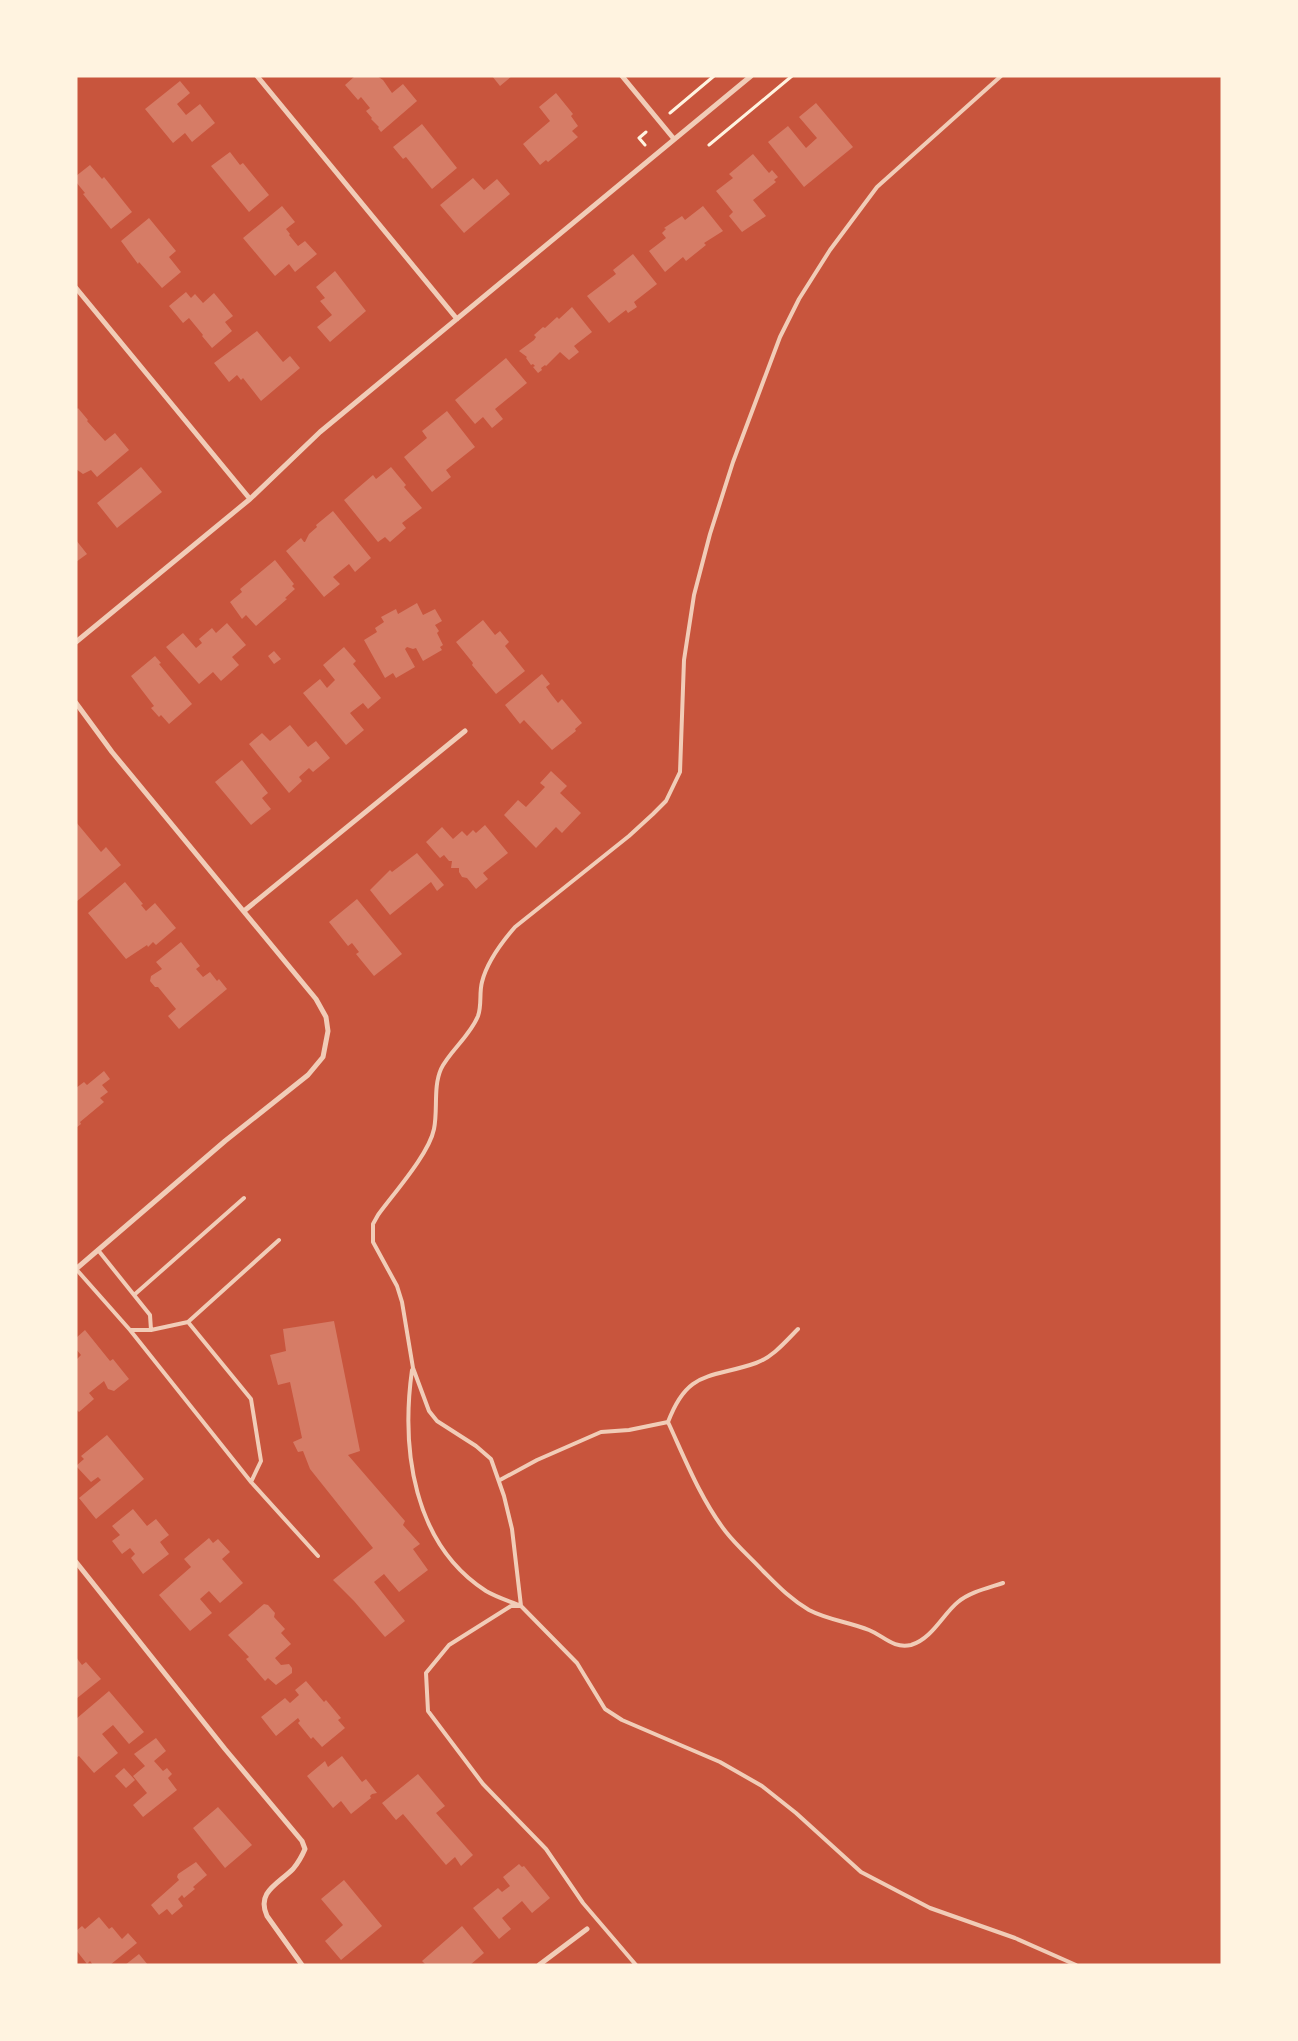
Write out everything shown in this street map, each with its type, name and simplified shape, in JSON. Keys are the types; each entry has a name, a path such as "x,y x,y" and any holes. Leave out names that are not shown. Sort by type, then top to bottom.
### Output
{"street":[{"path":"257,76 457,319"},
{"path":"622,76 674,140"},
{"path":"76,642 250,499 320,432 751,76"},
{"path":"76,288 250,499"},
{"path":"76,703 112,752 316,999 326,1016 328,1031 322,1056 308,1074 225,1141 76,1269"},
{"path":"244,911 465,731"},
{"path":"76,1562 225,1749 302,1841 305,1849 301,1858 294,1868 269,1890 264,1899 263,1907 267,1916 302,1965"},
{"path":"539,1965 587,1929"}],"lane":[{"path":"521,1606 512,1529 500,1480 491,1459 476,1446 437,1421 429,1411 412,1368 402,1302 397,1286 373,1242 373,1224 424,1152 434,1131 437,1086 441,1069 478,1016 482,982 489,964 515,927 628,836 666,801 680,772 684,660 694,595 710,534 733,462 780,337 800,299 830,250 877,187 1001,76"},
{"path":"134,1295 244,1198"},
{"path":"130,1330 151,1330 188,1322 279,1240"},
{"path":"98,1250 150,1314 151,1330"},
{"path":"76,1269 130,1330 251,1482 318,1556"},
{"path":"188,1322 251,1399 261,1461 251,1482"},
{"path":"798,1329 775,1351 757,1362 705,1377 686,1388 674,1405 668,1422 692,1474 726,1532 787,1595 809,1610 830,1620 870,1631 888,1642 901,1646 912,1644 942,1621 949,1610 960,1600 975,1592 1003,1583"},
{"path":"412,1368 409,1446 411,1469 432,1534 445,1552 474,1582 487,1592 521,1606 578,1663 605,1709 622,1720 720,1762 762,1786 796,1813 861,1872 930,1908 1015,1938 1076,1965"},
{"path":"500,1480 537,1460 601,1432 629,1430 668,1422"},
{"path":"521,1606 511,1606 449,1646 426,1673 428,1711 483,1784 546,1849 583,1903 636,1965"}],"path":[{"path":"670,113 714,76"},
{"path":"709,145 792,76"},
{"path":"645,145 639,138 646,132"}],"building":[{"path":"355,76 377,76 383,80 392,93 403,84 417,101 381,132 366,111 370,108 361,97 358,100 345,85"},
{"path":"492,76 512,76 500,86"},
{"path":"180,81 190,93 177,104 186,115 200,104 215,123 192,142 185,133 173,143 145,109"},
{"path":"556,93 573,114 571,116 578,126 572,131 578,137 548,162 546,160 540,165 523,144 550,121 539,107"},
{"path":"816,103 853,147 804,187 768,142 788,126 806,148 817,138 799,117"},
{"path":"422,124 457,168 432,189 406,157 403,159 393,147"},
{"path":"230,152 240,165 243,163 269,195 249,212 211,166"},
{"path":"753,154 769,173 772,170 778,177 774,180 776,182 753,200 766,216 742,232 729,216 733,212 716,191 733,178 729,174"},
{"path":"90,165 102,179 104,177 132,212 111,229 83,194 85,193 76,182 76,176"},
{"path":"473,178 484,190 497,179 510,194 464,233 440,205"},
{"path":"282,206 295,222 286,229 289,235 298,246 305,241 317,254 295,272 289,264 275,276 243,238"},
{"path":"703,206 723,231 704,243 706,245 686,261 683,257 665,272 649,251 666,238 662,233 666,229 664,228 682,216 685,220"},
{"path":"149,218 176,251 169,257 181,272 162,288 139,262 138,264 121,241"},
{"path":"633,254 657,284 634,302 637,307 628,313 626,310 609,323 587,296 616,274 613,270"},
{"path":"335,271 366,311 330,342 317,327 332,315 320,301 325,298 316,287"},
{"path":"186,292 191,298 195,294 203,303 214,293 233,316 225,322 232,331 212,348 189,318 183,323 169,306"},
{"path":"572,307 592,332 574,346 579,352 569,360 560,352 546,366 541,368 542,370 538,373 533,367 535,366 531,365 527,357 519,351 534,340 536,337 534,335 543,327 545,328 557,317 559,319"},
{"path":"257,331 283,362 290,356 300,368 261,401 243,378 241,380 237,375 229,382 214,363"},
{"path":"506,358 527,383 495,409 503,419 492,428 483,417 475,424 455,400"},
{"path":"78,408 105,441 115,433 129,450 97,477 91,470 83,474 76,469 76,410"},
{"path":"447,411 475,447 446,470 451,477 432,492 404,457 427,438 422,431"},
{"path":"141,467 162,492 117,528 97,503"},
{"path":"391,467 406,485 404,487 422,508 402,523 406,528 390,542 385,537 378,542 344,500 373,475 376,479"},
{"path":"333,511 371,558 355,572 349,564 333,577 340,584 324,597 286,551 301,538 305,542 309,534 317,527 316,525"},
{"path":"76,540 87,554 76,562"},
{"path":"275,560 294,584 292,586 295,589 285,598 287,599 256,626 246,615 242,619 230,602 242,592 240,589"},
{"path":"417,603 423,615 435,609 442,621 435,625 443,645 440,647 442,650 423,661 416,648 407,647 405,649 415,667 396,678 393,673 385,678 364,640 377,632 375,628 384,622 381,617 396,609 398,614"},
{"path":"483,620 495,635 500,631 509,642 505,646 525,671 496,694 456,642"},
{"path":"227,623 246,645 232,657 239,665 221,681 213,672 199,684 166,647 183,633 196,648 202,643 199,639 212,628 216,633"},
{"path":"344,647 356,661 353,664 381,698 368,709 363,703 350,713 364,730 346,745 303,693 320,679 327,688 335,680 323,665"},
{"path":"274,651 281,659 274,664 268,656"},
{"path":"155,656 161,663 159,664 192,704 169,724 151,708 154,706 131,676"},
{"path":"542,674 550,684 546,687 558,703 562,699 582,723 575,729 576,731 552,750 524,720 520,724 505,705"},
{"path":"290,725 308,747 316,741 330,758 313,772 309,768 299,777 302,781 289,793 249,744 262,733 270,741"},
{"path":"242,760 268,793 262,798 271,809 251,825 215,782"},
{"path":"551,771 567,786 560,793 581,813 562,833 556,827 536,848 504,815 518,800 526,807 545,787 540,783"},
{"path":"76,822 101,852 106,847 121,865 76,902"},
{"path":"485,825 508,853 483,873 488,879 476,889 467,878 462,877 459,868 451,868 452,861 449,861 444,855 440,858 426,842 442,827 453,839 462,831 467,836 473,830 476,833"},
{"path":"417,853 444,885 437,891 431,882 390,915 370,890 390,870 392,872"},
{"path":"125,882 143,904 141,905 146,911 155,903 176,928 156,945 153,942 148,947 147,945 126,959 88,913"},
{"path":"357,899 402,954 374,976 356,954 359,952 352,943 348,946 329,922"},
{"path":"181,942 200,966 196,969 203,977 210,972 227,989 179,1029 168,1016 176,1009 158,987 155,987 150,981 151,976 162,969 156,962"},
{"path":"104,1071 110,1079 102,1085 108,1092 100,1098 104,1102 80,1122 81,1124 76,1128 76,1088 84,1082 87,1085"},
{"path":"334,1321 360,1451 348,1455 405,1521 403,1525 420,1544 413,1549 428,1570 399,1592 384,1574 374,1582 405,1621 385,1637 333,1580 373,1548 310,1469 303,1451 298,1452 293,1442 302,1438 290,1382 278,1385 270,1355 286,1351 283,1329"},
{"path":"85,1330 110,1361 113,1359 129,1379 114,1391 108,1389 104,1381 89,1393 94,1399 79,1412 76,1409 76,1360 81,1355 76,1349 76,1338"},
{"path":"107,1435 144,1479 96,1519 79,1498 101,1480 98,1477 91,1482 76,1466 84,1459 81,1456"},
{"path":"133,1509 147,1526 156,1519 169,1535 160,1542 169,1554 143,1574 131,1558 135,1554 130,1548 122,1554 112,1541 120,1535 112,1526"},
{"path":"209,1538 213,1543 218,1539 230,1552 222,1559 243,1583 220,1603 209,1591 200,1599 212,1613 190,1631 159,1595 191,1567 184,1559"},
{"path":"264,1604 268,1605 275,1613 274,1617 285,1629 281,1633 291,1644 275,1658 281,1665 289,1664 292,1668 292,1673 276,1685 268,1678 265,1681 246,1659 249,1657 228,1635"},
{"path":"76,1657 82,1665 86,1662 101,1679 76,1699"},
{"path":"306,1681 341,1718 338,1720 345,1728 322,1747 313,1737 311,1739 298,1723 300,1721 298,1718 276,1736 261,1717 285,1698 290,1703 299,1695 295,1690"},
{"path":"109,1691 144,1732 129,1744 113,1725 102,1734 118,1753 94,1773 79,1756 76,1758 76,1719"},
{"path":"156,1738 166,1751 154,1761 163,1771 167,1768 172,1774 168,1778 177,1790 143,1817 133,1805 147,1793 133,1776 145,1766 134,1754"},
{"path":"342,1756 362,1782 366,1779 377,1793 372,1794 371,1798 351,1814 341,1801 333,1808 307,1776 325,1761 328,1767"},
{"path":"124,1768 135,1780 126,1788 115,1776"},
{"path":"418,1774 445,1806 436,1813 473,1855 461,1866 455,1857 446,1865 403,1814 396,1820 382,1803"},
{"path":"218,1807 252,1845 225,1868 193,1828"},
{"path":"196,1862 207,1875 193,1887 195,1889 184,1898 182,1895 178,1899 183,1906 172,1915 167,1909 159,1915 151,1905 179,1880 178,1874"},
{"path":"519,1864 522,1867 524,1866 550,1898 532,1913 522,1901 502,1918 511,1929 499,1939 473,1908 498,1888 502,1892 510,1886 503,1877"},
{"path":"344,1880 382,1926 341,1960 325,1941 343,1925 321,1899"},
{"path":"99,1917 109,1929 112,1927 122,1939 128,1933 137,1943 110,1965 93,1965 90,1961 87,1964 76,1950 76,1931 82,1926 85,1929"},
{"path":"462,1926 484,1953 470,1965 426,1965 422,1961"},
{"path":"139,1954 148,1965 125,1965"}]}
